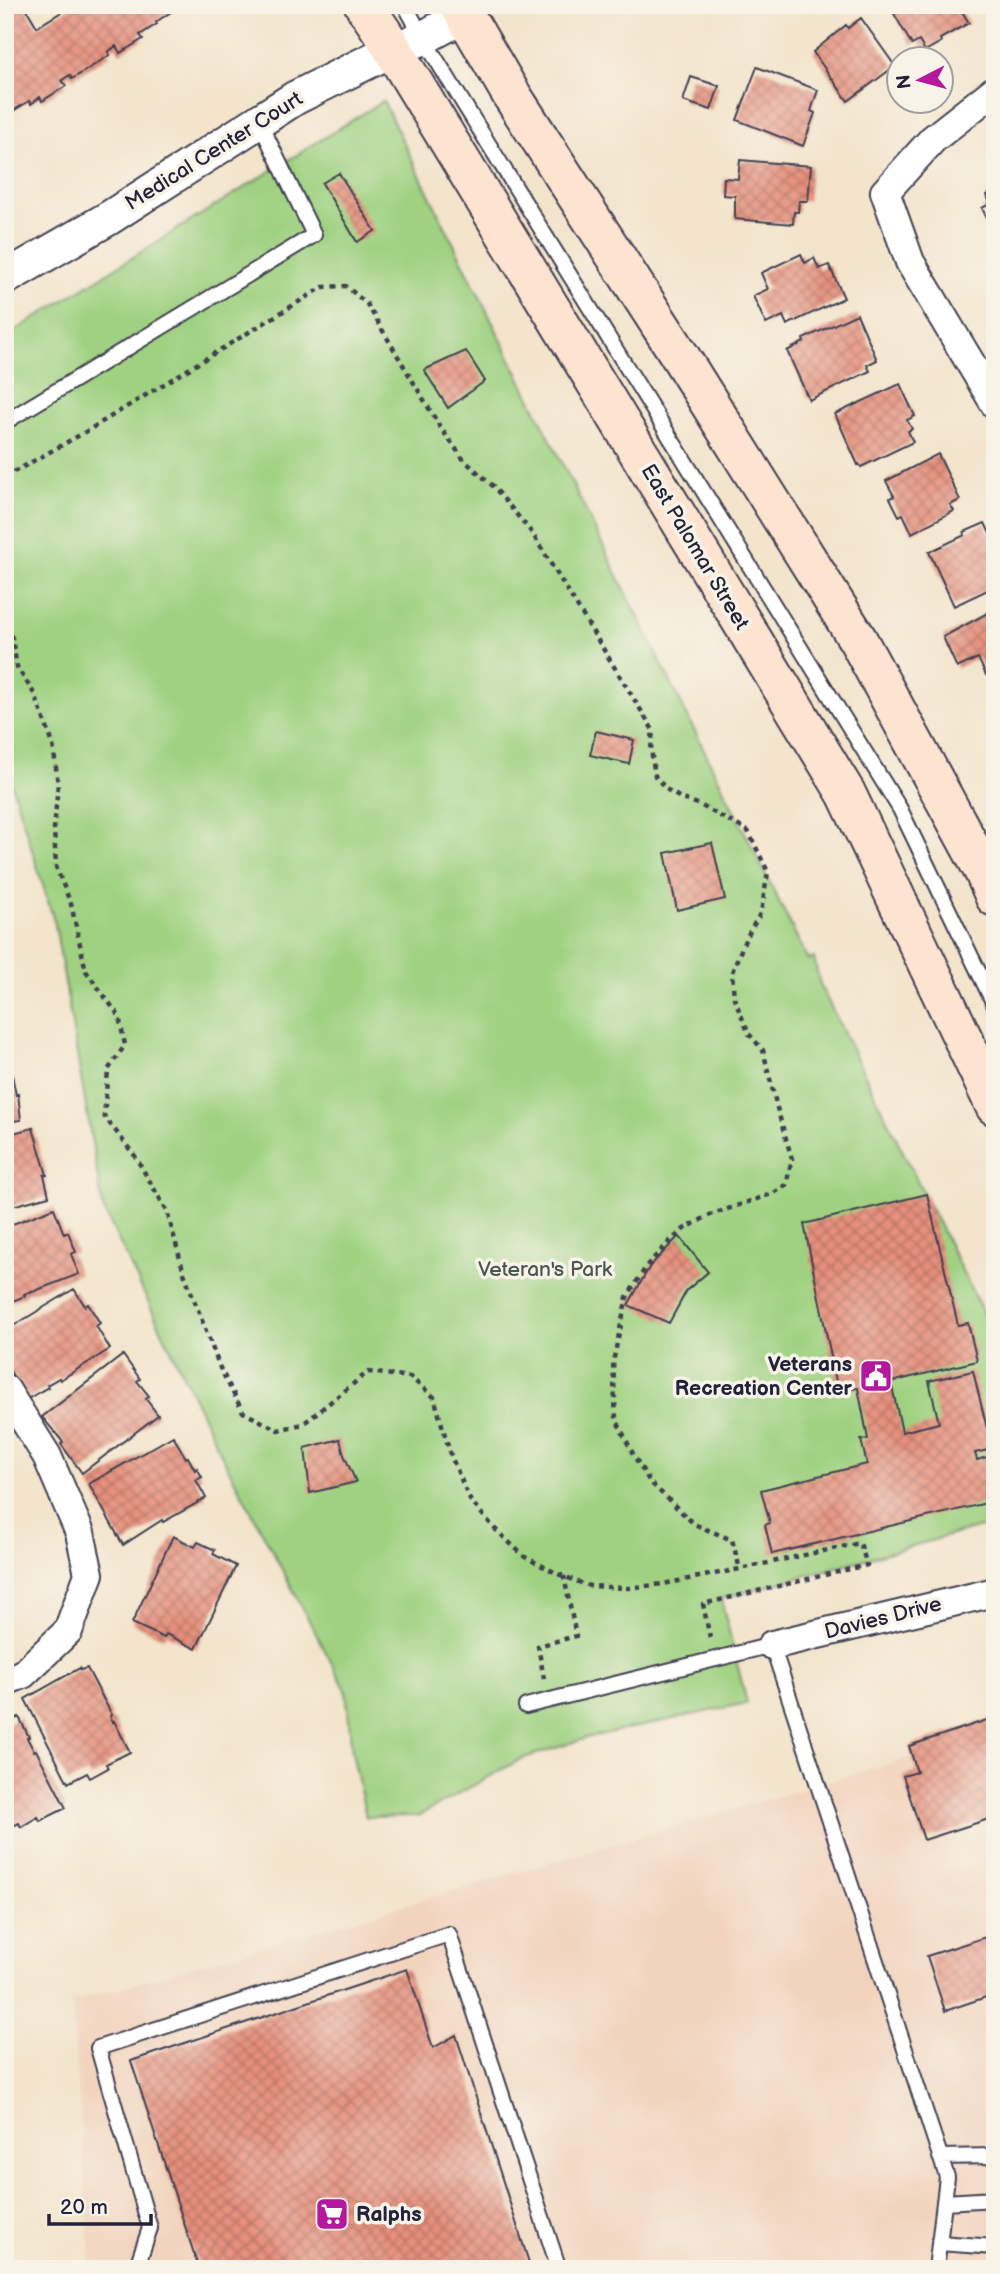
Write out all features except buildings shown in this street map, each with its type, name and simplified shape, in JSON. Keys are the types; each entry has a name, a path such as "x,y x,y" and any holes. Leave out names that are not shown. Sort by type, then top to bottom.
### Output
{"main road":[{"name":"East Palomar Street","path":"363,5 407,44 846,793 995,1106"},
{"path":"462,10 511,94 858,640 995,897"}],"street":[{"name":"Medical Center Court","path":"5,278 109,218 295,98 407,44 462,10"},
{"path":"995,90 933,139 885,192 910,262 995,404"},
{"path":"5,1389 47,1457 80,1533 89,1574 68,1631 23,1674 5,1681"},
{"name":"Davies Drive","path":"772,1645 995,1592"}],"lane":[{"path":"405,5 407,44 900,808 995,1006"},
{"path":"5,422 314,235 259,121"},
{"path":"526,1706 772,1645 947,2177 936,2269"},
{"path":"136,2269 150,2228 98,2048 449,1934 559,2269"},
{"path":"940,2157 995,2156"},
{"path":"944,2202 995,2199"},
{"path":"939,2243 995,2247"}],"path":[{"path":"5,477 87,431 323,287 346,286 367,304 440,427 464,460 493,486 531,533 653,730 651,749 655,776 666,789 682,799 698,804 748,831 768,872 761,912 745,940 733,972 734,998 749,1034 763,1050 792,1159 786,1185 774,1193 710,1215 684,1229 669,1242 648,1264 627,1297 613,1362 616,1419 634,1457 650,1482 694,1524 732,1540 740,1569"},
{"path":"5,621 12,638 17,667 35,695 53,744 58,784 54,829 56,867 71,904 86,971 119,1016 125,1045 108,1070 104,1116 135,1156 167,1211 184,1273 220,1368 243,1412 278,1430 303,1424 368,1372 411,1377 434,1397 451,1456 470,1500 525,1558 589,1586 628,1588 686,1580 860,1543 867,1565 704,1604 714,1659"},
{"path":"548,1700 538,1646 576,1636 564,1576"}],"shaded area":[{"path":"995,1733 995,2269 91,2269 72,2002"}],"green space":[{"name":"Veteran's Park","path":"383,101 808,960 814,958 820,985 995,1337 995,1523 721,1599 747,1703 590,1737 521,1759 418,1816 366,1817 352,1752 346,1690 224,1460 103,1208 55,924 5,763 5,337"}],"place":[{"name":"Veterans Recreation Center","path":"876,1376"},
{"name":"Ralphs","path":"332,2214"}]}
